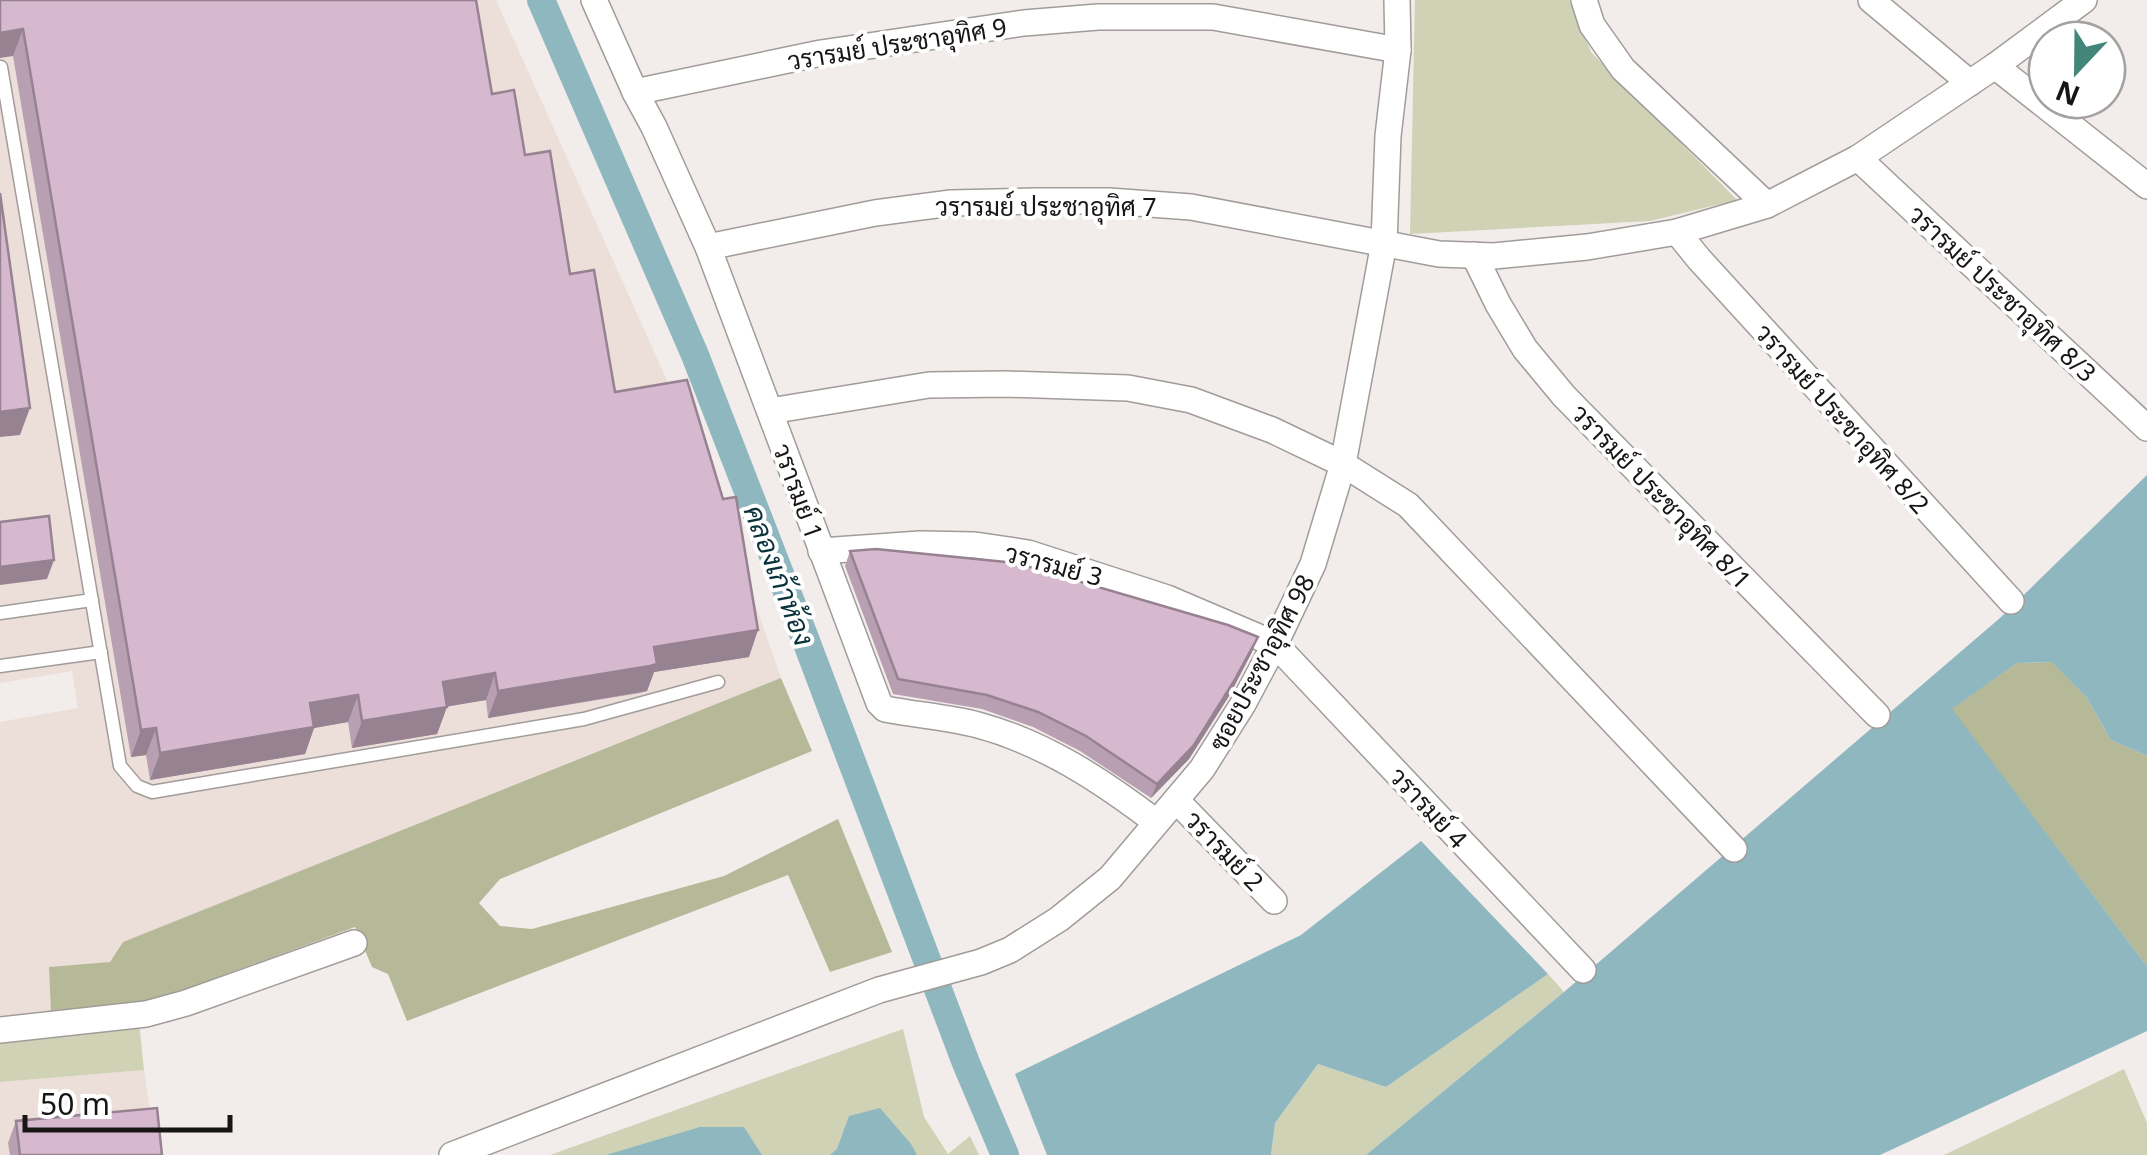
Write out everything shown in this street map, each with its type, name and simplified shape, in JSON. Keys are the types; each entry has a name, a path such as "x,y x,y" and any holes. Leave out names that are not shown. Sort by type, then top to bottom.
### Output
{"street":[{"name":"วรารมย์ 1","path":"594,0 708,247 879,703 885,709 952,719 1028,742 1102,782 1156,822"},
{"name":"ซอยประชาอุทิศ 98","path":"452,1155 880,990 982,962 1010,950 1060,919 1110,878 1202,769 1276,644 1314,564 1344,464 1384,243 1388,136 1398,50 1397,0"},
{"path":"1584,0 1592,25 1623,69 1767,204"},
{"path":"1871,0 1970,82"},
{"name":"วรารมย์ ประชาอุทิศ 7","path":"708,247 876,213 951,203 1034,201 1191,206 1439,254 1494,256 1587,247 1677,232 1767,204 1858,158 1995,66 2084,0"},
{"name":"วรารมย์ ประชาอุทิศ 9","path":"634,92 820,54 1024,22 1098,16 1213,16 1398,50"},
{"path":"1995,66 2147,186"},
{"name":"วรารมย์ ประชาอุทิศ 8/3","path":"1858,158 2147,428"},
{"name":"วรารมย์ ประชาอุทิศ 8/2","path":"1677,232 2011,601"},
{"name":"วรารมย์ ประชาอุทิศ 8/1","path":"1474,255 1526,349 1564,396 1877,715"},
{"path":"770,411 928,385 1128,388 1190,400 1272,430 1344,464 1408,505 1734,849"},
{"name":"วรารมย์ 3","path":"821,550 920,544 975,545 1028,553 1167,598 1276,644"},
{"name":"วรารมย์ 4","path":"1276,644 1583,970"},
{"name":"วรารมย์ 2","path":"1176,800 1274,901"},
{"path":"0,1030 146,1014 186,1004 354,943"}],"lane":[{"path":"1,67 120,766 137,786 152,792 584,719 718,682"},
{"path":"0,613 92,600"},
{"path":"0,666 100,652"}],"shaded area":[{"path":"0,0 496,0 678,405 733,540 781,678 123,942 110,963 49,967 51,1014 0,1020 0,722 78,708 72,671 0,683"},
{"path":"144,1070 156,1155 0,1155 0,1082"}],"green space":[{"path":"1415,0 1569,0 1591,52 1737,200 1650,221 1410,234"},
{"path":"2053,662 2087,698 2111,740 2147,756 2147,966 1951,709 2017,663"},
{"path":"781,678 812,751 500,879 479,903 500,926 532,929 724,876 838,819 892,952 830,972 788,875 407,1021 388,974 372,967 355,927 148,1003 51,1014 49,967 110,962 123,942"},
{"path":"1548,974 1564,992 1366,1155 1271,1155 1275,1123 1318,1064 1386,1087"},
{"path":"139,1022 144,1070 0,1082 0,1038"},
{"path":"903,1029 924,1117 948,1154 970,1136 979,1155 550,1155"},
{"path":"2124,1069 2147,1123 2147,1155 1944,1155"}],"water":[{"path":"2147,475 2147,756 2111,740 2087,698 2052,662 2017,663 1952,709 2147,966 2147,1031 1880,1155 1366,1155 1564,992 2000,618"},
{"path":"1421,841 1548,974 1386,1087 1318,1064 1275,1123 1271,1155 1047,1155 1015,1074 1301,935"},
{"path":"880,1108 917,1155 830,1155 837,1149 849,1116"},
{"path":"700,1127 744,1127 762,1155 606,1155"}],"building":[{"path":"0,0 476,0 492,94 514,90 525,155 550,151 570,274 594,270 615,392 687,380 723,499 736,497 758,630 654,647 657,664 650,666 498,691 495,673 443,682 447,707 362,721 358,695 310,703 314,727 160,753 156,728 141,730 23,29 0,33"},
{"path":"0,193 30,408 0,412"},
{"path":"49,516 54,560 0,567 0,522"},
{"path":"876,549 1016,563 1258,637 1194,745 1157,784 1086,736 1038,712 987,695 898,679 850,551"},
{"path":"157,1108 162,1155 20,1155 16,1121"}],"waterway":[{"name":"คลองเก้าห้อง","path":"541,0 695,355 966,1063 1005,1155"}]}
